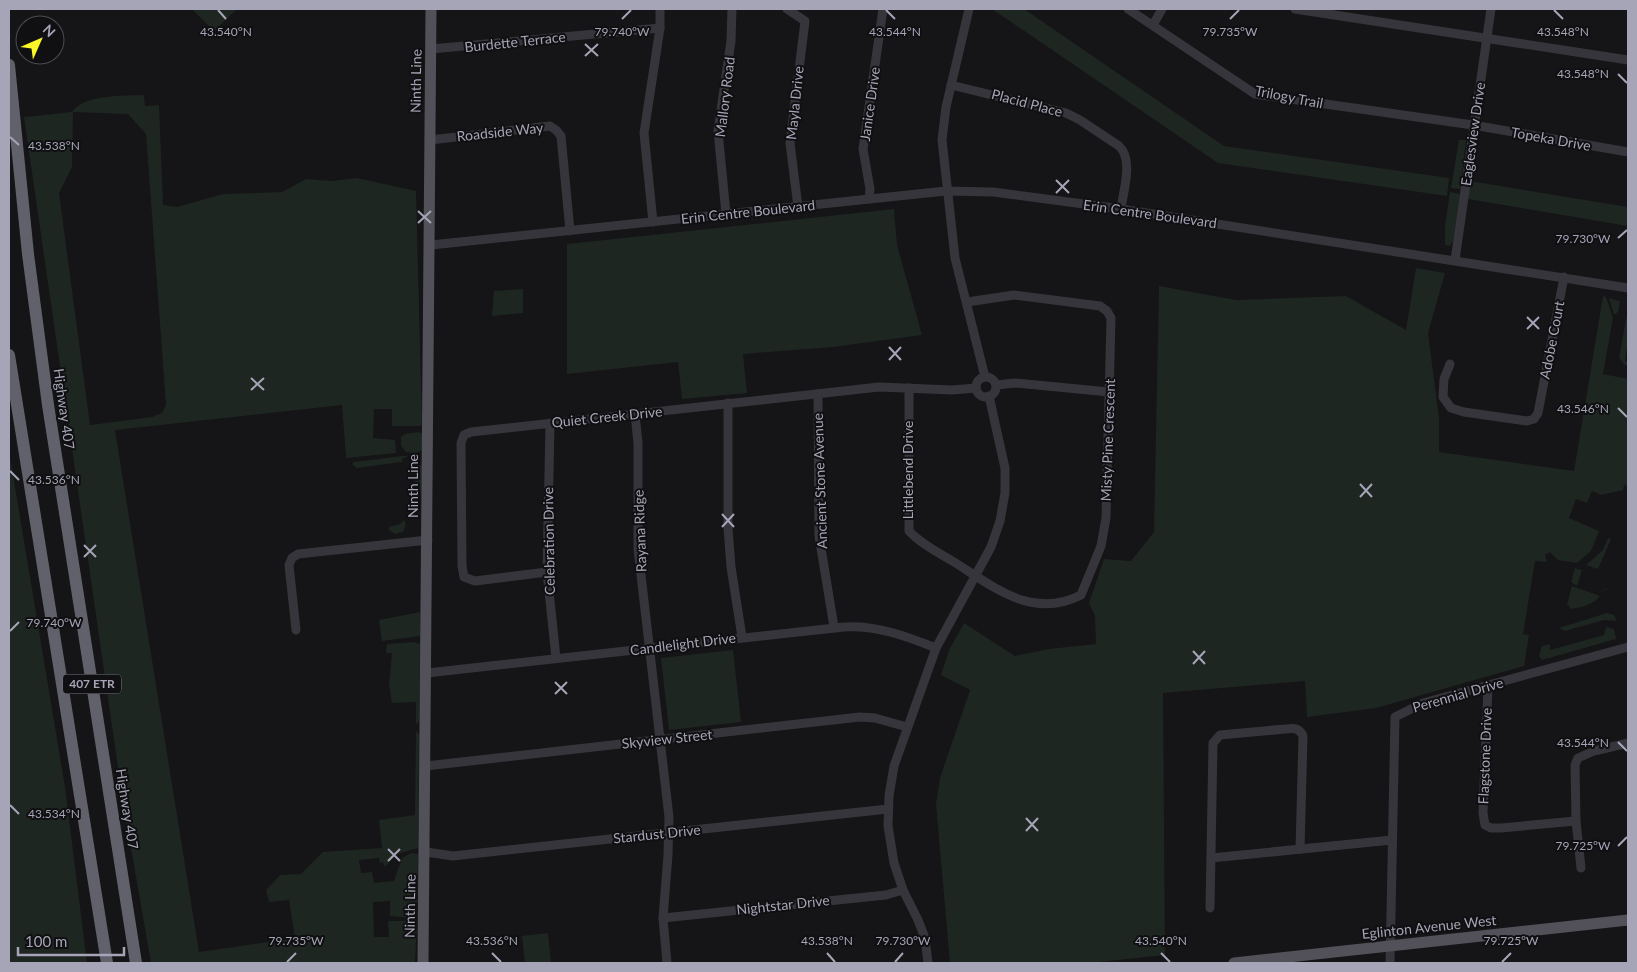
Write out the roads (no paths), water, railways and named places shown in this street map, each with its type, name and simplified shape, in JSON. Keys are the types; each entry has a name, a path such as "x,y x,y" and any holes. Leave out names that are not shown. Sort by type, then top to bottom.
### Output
{"highway":[{"name":"Highway 407","path":"9,65 28,254 48,405 136,963"},
{"name":"407 ETR","path":"9,355 106,961"}],"main road":[{"name":"Ninth Line","path":"424,963 431,245 431,9"},
{"name":"Eglinton Avenue West","path":"1234,963 1628,920"}],"street":[{"path":"653,222 644,133 660,28 660,9"},
{"name":"Mallory Road","path":"726,214 718,131 732,41 732,9"},
{"name":"Mayla Drive","path":"786,9 805,21 790,143 798,207"},
{"name":"Janice Drive","path":"869,199 870,189 863,149 883,9"},
{"path":"968,9 951,84 942,140 946,191 955,258 985,377"},
{"name":"Trilogy Trail","path":"1128,9 1255,94 1473,125"},
{"path":"1153,25 1162,9"},
{"path":"1295,9 1628,60"},
{"name":"Eaglesview Drive","path":"1455,260 1491,9"},
{"name":"Burdette Terrace","path":"431,49 660,28"},
{"name":"Placid Place","path":"951,84 1066,113 1119,146 1124,150 1126,160 1121,209"},
{"name":"Topeka Drive","path":"1473,125 1628,152"},
{"name":"Roadside Way","path":"430,140 550,126 561,136 570,231"},
{"name":"Erin Centre Boulevard","path":"431,245 946,191 993,192 1121,209 1628,288"},
{"name":"Adobe Court","path":"1450,364 1444,379 1443,397 1451,408 1464,412 1527,421 1534,419 1538,413 1564,277"},
{"name":"Misty Pine Crescent","path":"967,302 1014,294 1100,306 1107,311 1111,318 1104,532 1081,594 1071,600 1040,604 1025,602 1004,594 976,576"},
{"path":"985,377 993,380 998,385"},
{"path":"985,377 978,381 976,388 980,395 989,396 994,393 998,385"},
{"path":"998,385 1015,383 1109,392"},
{"name":"Quiet Creek Drive","path":"547,572 474,581 464,577 462,566 461,443 464,435 471,432 879,387 952,390 976,388"},
{"name":"Littlebend Drive","path":"909,388 909,531 976,576"},
{"name":"Ancient Stone Avenue","path":"818,394 819,536 834,627"},
{"path":"928,963 925,938 903,890 891,848 888,809 894,766 936,648 976,576 996,534 1005,493 1005,468 989,396"},
{"path":"728,403 728,528 731,566 742,637"},
{"name":"Rayana Ridge","path":"635,414 638,443 638,549 669,833 662,918 667,963"},
{"name":"Celebration Drive","path":"550,424 547,572 556,658"},
{"path":"296,630 288,565 292,558 298,554 428,540"},
{"name":"Candlelight Drive","path":"427,673 851,626 883,630 936,648"},
{"name":"Perennial Drive","path":"1390,963 1395,716 1423,703 1628,648"},
{"name":"Flagstone Drive","path":"1488,686 1483,795 1483,820 1485,824 1491,828 1501,828 1576,821"},
{"name":"Skyview Street","path":"426,766 860,717 874,718 907,726"},
{"path":"1210,908 1213,743 1220,735 1296,728 1303,736 1300,849"},
{"path":"1582,868 1576,821 1575,765 1578,758 1594,751 1628,743"},
{"name":"Stardust Drive","path":"426,852 453,856 888,809"},
{"path":"1211,858 1392,840"},
{"name":"Nightstar Drive","path":"662,918 886,894 903,890"}]}
